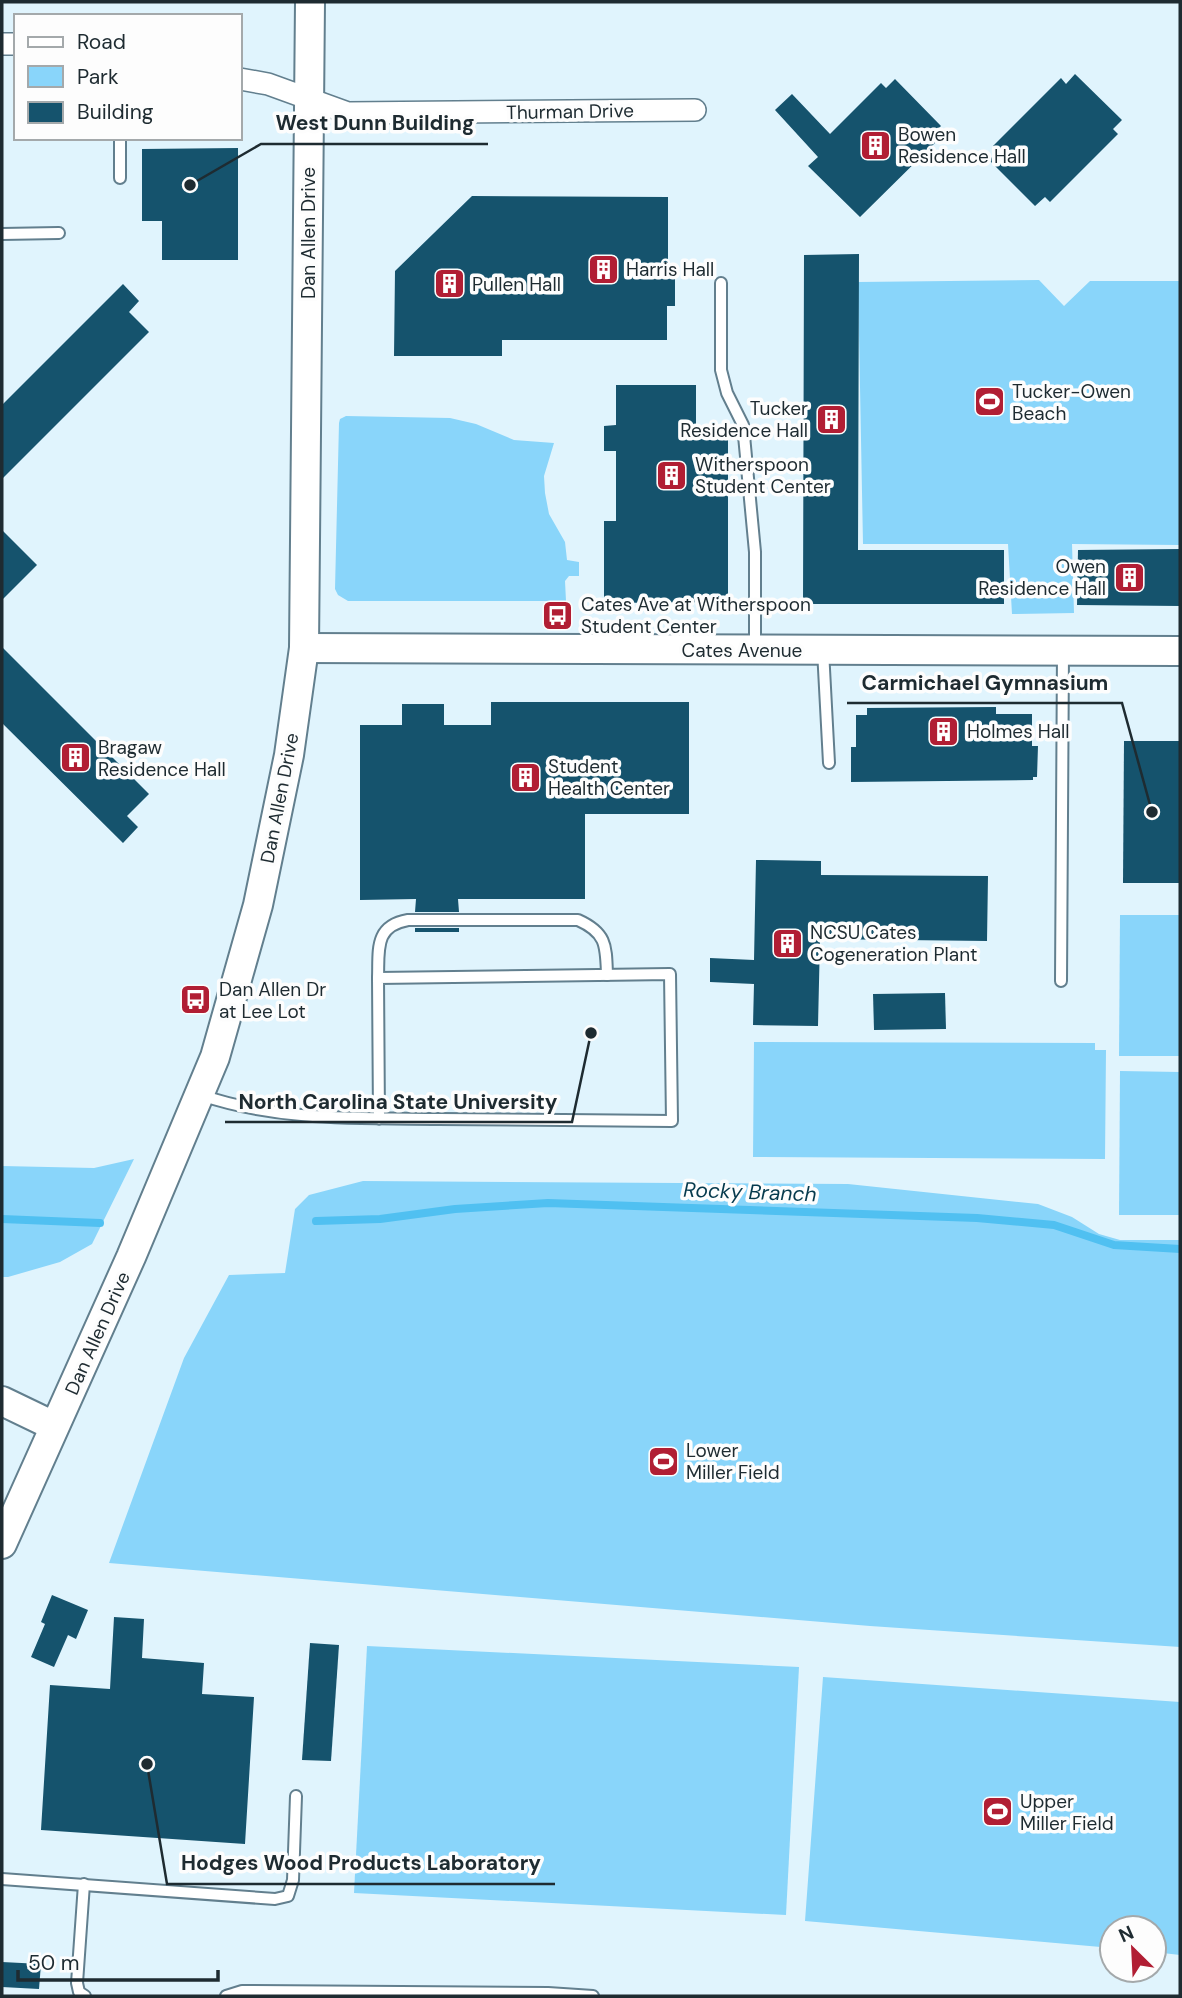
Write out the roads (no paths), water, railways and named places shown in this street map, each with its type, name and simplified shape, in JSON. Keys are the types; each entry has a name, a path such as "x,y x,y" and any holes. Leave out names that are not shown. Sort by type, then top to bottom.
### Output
{"street":[{"name":"Dan Allen Drive","path":"2,1544 131,1257 215,1057 258,905 289,755 304,648 310,2"},
{"name":"Thurman Drive","path":"242,79 268,84 348,113 695,110"},
{"name":"Cates Avenue","path":"304,648 1180,651"},
{"path":"2,1401 54,1426"}],"lane":[{"path":"120,140 120,178"},
{"path":"2,234 59,233"},
{"path":"721,283 721,370 727,393 743,425 745,438 755,552 755,650"},
{"path":"823,650 829,763"},
{"path":"1060,981 1063,651"},
{"path":"379,1119 379,946 384,932 394,923 408,920 578,920 592,926 601,934 607,975"},
{"path":"198,1094 226,1103 276,1113 379,1119 672,1121 670,974 378,978"},
{"path":"2,1879 275,1899 288,1896 293,1880 296,1796"},
{"path":"85,1884 77,1983 79,1992 85,1996"},
{"path":"226,1996 242,1991 548,1993 593,1996"}],"waterway":[{"name":"Rocky Branch","path":"316,1221 380,1219 455,1209 548,1203 977,1218 1054,1225 1114,1245 1180,1249"},
{"name":"Rocky Branch","path":"2,1219 100,1223"}],"place":[{"name":"Bowen Residence Hall","path":"875,145"},
{"name":"West Dunn Building","path":"190,185"},
{"name":"Harris Hall","path":"603,269"},
{"name":"Pullen Hall","path":"449,284"},
{"name":"Tucker-Owen Beach","path":"989,402"},
{"name":"Tucker Residence Hall","path":"831,419"},
{"name":"Witherspoon Student Center","path":"672,475"},
{"name":"Owen Residence Hall","path":"1129,577"},
{"name":"Cates Ave at Witherspoon Student Center","path":"558,615"},
{"name":"Holmes Hall","path":"944,731"},
{"name":"Bragaw Residence Hall","path":"75,758"},
{"name":"Student Health Center","path":"525,777"},
{"name":"Carmichael Gymnasium","path":"1152,812"},
{"name":"NCSU Cates Cogeneration Plant","path":"787,943"},
{"name":"Dan Allen Dr at Lee Lot","path":"196,1000"},
{"name":"North Carolina State University","path":"591,1033"},
{"name":"Lower Miller Field","path":"663,1461"},
{"name":"Hodges Wood Products Laboratory","path":"147,1764"},
{"name":"Upper Miller Field","path":"997,1812"}]}
